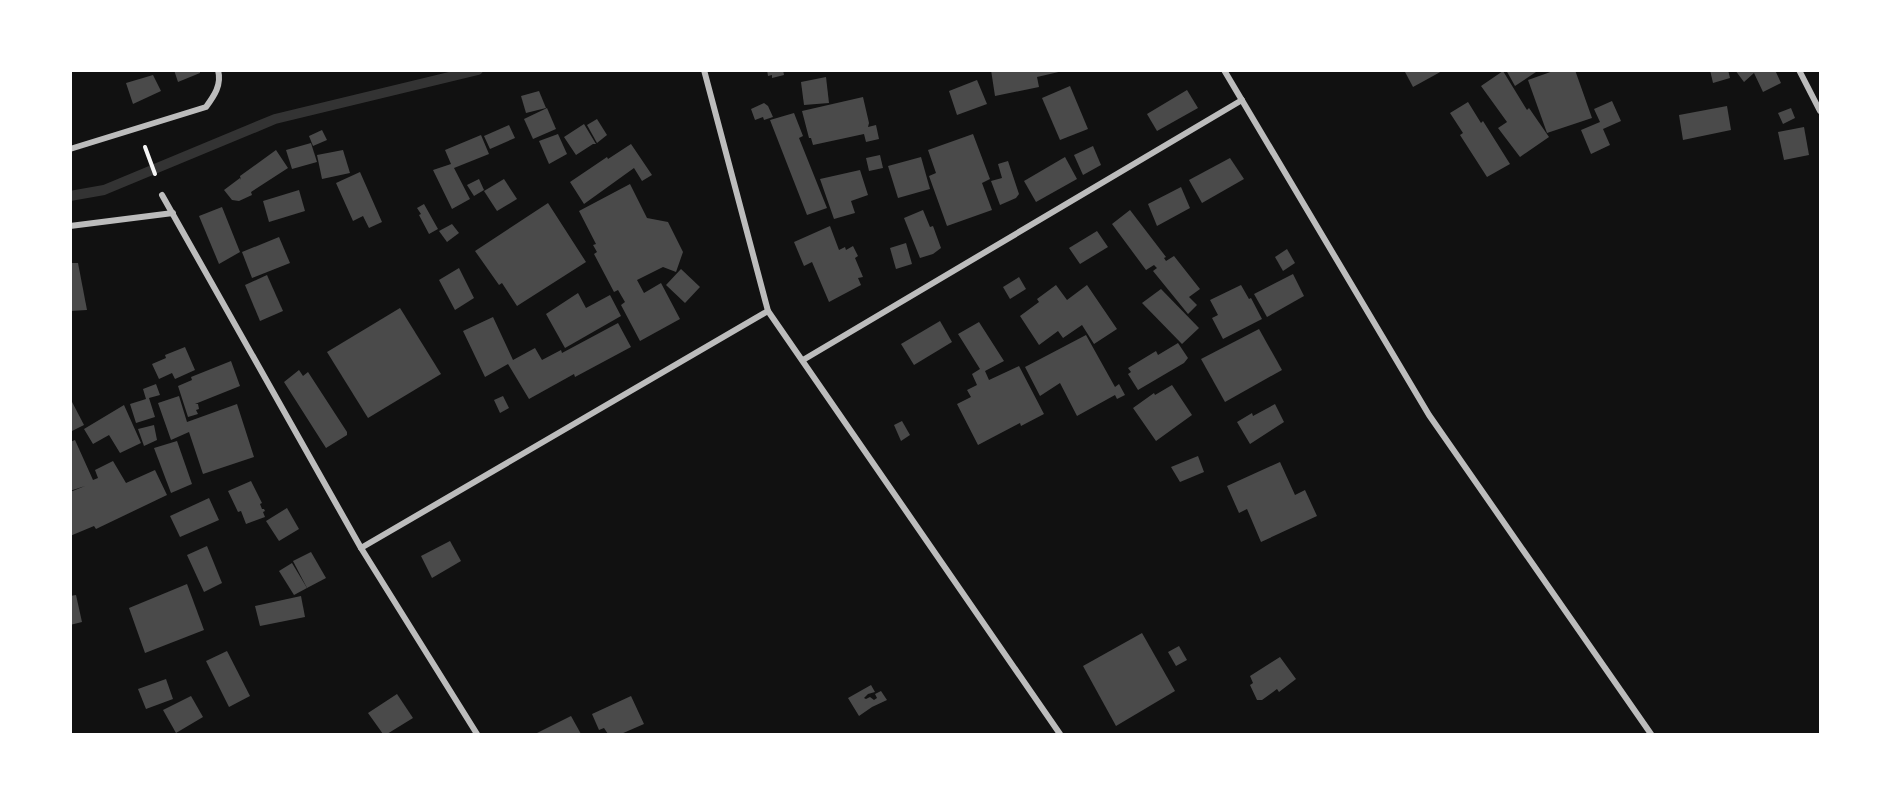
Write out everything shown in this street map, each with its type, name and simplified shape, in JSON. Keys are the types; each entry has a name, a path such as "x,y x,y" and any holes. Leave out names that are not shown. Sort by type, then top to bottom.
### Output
{"street":[{"path":"70,149 206,107 217,92 220,76 218,70"},
{"path":"704,70 768,311 1060,735"},
{"path":"1224,70 1429,415 1651,735"},
{"path":"1799,70 1821,111"},
{"path":"803,360 1242,100"},
{"path":"162,195 361,548 477,735"},
{"path":"70,226 172,213"},
{"path":"361,548 768,311"}],"path":[{"path":"139,129 162,195"}],"building":[{"path":"174,70 200,70 200,73 178,82"},
{"path":"767,70 783,70 784,75 772,78 772,75 768,76"},
{"path":"991,70 1063,71 1037,77 1039,87 995,96"},
{"path":"1404,70 1444,70 1413,87"},
{"path":"1506,70 1539,70 1515,86"},
{"path":"1556,70 1575,70 1592,118 1547,133 1528,80"},
{"path":"1710,70 1728,70 1730,78 1713,83"},
{"path":"1735,70 1775,70 1781,83 1763,92 1754,73 1744,82"},
{"path":"1503,71 1527,110 1529,108 1549,137 1520,157 1498,128 1507,122 1481,86"},
{"path":"153,75 161,91 133,104 126,83"},
{"path":"826,77 829,103 804,105 801,82"},
{"path":"977,80 987,104 957,115 949,91"},
{"path":"1070,86 1088,129 1060,140 1042,98"},
{"path":"1187,90 1198,108 1157,131 1147,114"},
{"path":"539,91 546,108 526,113 521,96"},
{"path":"863,97 868,127 876,125 879,139 866,142 864,134 813,145 802,111"},
{"path":"1612,101 1621,121 1603,129 1610,145 1591,154 1581,130 1600,122 1594,109"},
{"path":"1468,102 1510,164 1487,177 1460,135 1463,133 1450,113"},
{"path":"764,103 773,117 755,120 751,109"},
{"path":"1727,106 1731,130 1683,140 1679,115"},
{"path":"547,108 556,129 533,139 524,119"},
{"path":"1791,108 1795,118 1783,124 1778,113"},
{"path":"794,113 803,136 799,138 827,208 807,215 770,120"},
{"path":"597,119 607,135 597,143 587,125"},
{"path":"584,124 596,144 576,155 564,137"},
{"path":"509,125 515,138 490,149 484,136"},
{"path":"1804,127 1809,155 1784,160 1778,132"},
{"path":"322,130 327,140 313,146 309,136"},
{"path":"558,134 567,154 549,164 539,141"},
{"path":"973,134 990,179 982,183 992,210 947,226 929,176 936,173 928,150"},
{"path":"481,135 489,154 454,168 470,199 452,209 433,170 451,164 445,150"},
{"path":"311,143 317,162 292,169 286,150"},
{"path":"631,144 652,175 642,181 634,168 584,204 570,182"},
{"path":"1093,146 1101,165 1083,175 1074,155"},
{"path":"276,150 288,168 251,192 252,195 239,201 232,200 224,190 240,178 241,180 240,176"},
{"path":"343,150 350,173 322,179 317,155"},
{"path":"880,155 883,168 869,171 866,158"},
{"path":"921,157 930,189 898,198 888,166"},
{"path":"1065,157 1077,179 1036,202 1024,181"},
{"path":"1230,158 1244,179 1202,203 1189,180"},
{"path":"1008,161 1019,194 1016,198 1000,205 991,181 1002,178 998,164"},
{"path":"860,170 868,195 851,201 855,213 834,219 820,179"},
{"path":"360,172 382,222 369,228 363,216 353,221 336,183"},
{"path":"479,179 484,190 474,196 467,185"},
{"path":"504,179 517,199 497,211 484,191"},
{"path":"630,184 647,218 668,222 683,252 676,272 663,267 637,280 644,293 661,283 680,319 640,341 621,305 625,302 618,290 614,292 594,254 597,252 593,245 596,244 579,211"},
{"path":"1181,187 1190,208 1157,226 1148,204"},
{"path":"299,190 305,211 269,222 263,201"},
{"path":"548,203 586,262 517,306 502,283 499,285 475,251"},
{"path":"424,204 438,229 429,234 417,208"},
{"path":"222,207 240,252 219,264 199,216"},
{"path":"923,210 930,227 933,226 941,248 933,254 920,258 904,218"},
{"path":"1130,210 1166,257 1164,258 1166,261 1174,256 1200,289 1189,297 1197,305 1188,314 1153,271 1157,268 1154,265 1146,270 1112,224"},
{"path":"452,224 459,233 447,242 439,231"},
{"path":"830,226 839,250 845,247 846,250 853,246 863,277 858,278 861,285 829,302 812,262 804,266 794,242"},
{"path":"1097,231 1108,247 1080,264 1069,248"},
{"path":"279,237 290,263 252,278 242,252"},
{"path":"906,243 912,264 896,269 890,248"},
{"path":"1287,249 1295,263 1283,271 1275,257"},
{"path":"70,263 78,263 87,310 70,311"},
{"path":"459,268 474,298 455,310 439,280"},
{"path":"681,269 700,287 685,303 666,285"},
{"path":"1293,274 1304,296 1267,317 1254,294"},
{"path":"267,275 283,311 260,321 245,285"},
{"path":"1019,277 1026,289 1010,299 1003,287"},
{"path":"1056,285 1067,300 1087,285 1117,329 1094,344 1082,325 1063,338 1058,331 1039,345 1020,316"},
{"path":"1241,285 1262,319 1223,339 1212,318 1218,315 1210,300"},
{"path":"1161,289 1199,328 1182,344 1142,303"},
{"path":"578,293 586,308 610,295 621,316 565,348 546,314"},
{"path":"400,308 441,374 368,418 327,352"},
{"path":"493,317 513,360 535,348 542,360 561,350 562,353 618,323 631,347 575,377 574,374 529,399 508,364 485,377 463,331"},
{"path":"940,321 952,342 914,365 901,344"},
{"path":"979,322 1004,361 985,371 989,380 1019,366 1044,414 1021,426 1020,423 978,445 957,404 971,397 967,390 977,385 972,374 980,369 958,334"},
{"path":"1259,329 1282,370 1225,402 1201,359"},
{"path":"1086,335 1115,387 1119,384 1125,395 1117,399 1115,395 1077,416 1060,383 1040,396 1025,367"},
{"path":"1178,343 1188,358 1184,363 1138,390 1128,374 1131,372 1128,368 1156,351 1158,355"},
{"path":"185,347 195,370 175,379 172,373 159,379 152,364 166,358 165,355"},
{"path":"231,361 240,386 195,404 198,404 199,409 196,410 198,414 188,417 178,386 192,380 191,377"},
{"path":"299,370 303,376 308,372 347,432 347,435 326,448 284,382"},
{"path":"156,384 160,395 149,398 155,417 136,423 130,404 146,399 143,389"},
{"path":"1172,385 1192,415 1156,441 1133,408 1154,393 1155,395"},
{"path":"179,396 187,422 237,404 254,457 203,474 189,432 171,440 158,403"},
{"path":"503,396 509,408 500,413 494,400"},
{"path":"70,398 84,425 70,432"},
{"path":"1275,404 1284,422 1250,444 1237,422"},
{"path":"124,405 141,443 120,453 109,435 93,444 84,429"},
{"path":"902,421 910,435 901,441 894,425"},
{"path":"154,425 157,440 144,446 138,429"},
{"path":"75,440 93,480 98,478 95,470 113,461 126,483 155,470 167,495 96,529 94,526 70,536 70,492 85,486 70,491 70,442"},
{"path":"177,441 192,484 171,493 154,448"},
{"path":"1198,456 1204,472 1180,482 1171,467"},
{"path":"1280,462 1295,495 1305,490 1317,516 1261,542 1247,509 1239,513 1227,486"},
{"path":"251,481 262,503 260,504 265,511 263,512 265,517 246,524 241,511 238,512 228,491"},
{"path":"209,498 219,520 180,537 170,516"},
{"path":"287,508 299,529 279,541 266,521"},
{"path":"450,541 461,561 432,578 421,556"},
{"path":"207,546 222,583 204,592 187,555"},
{"path":"311,552 326,578 307,588 293,561"},
{"path":"292,563 307,588 294,595 279,571"},
{"path":"187,584 204,630 145,653 129,608"},
{"path":"76,595 82,622 70,625 70,596"},
{"path":"301,596 305,617 260,626 255,606"},
{"path":"1142,633 1175,691 1116,726 1083,666"},
{"path":"1179,646 1187,660 1176,666 1168,652"},
{"path":"227,651 250,696 229,707 206,661"},
{"path":"1280,657 1296,679 1279,692 1277,689 1262,700 1257,700 1250,685 1253,683 1250,676"},
{"path":"166,679 173,699 146,709 138,689"},
{"path":"871,685 875,692 864,698 870,697 874,700 877,698 875,694 881,691 887,700 859,716 848,698"},
{"path":"397,694 413,718 387,734 383,734 368,713"},
{"path":"191,696 203,717 176,733 163,710"},
{"path":"631,696 644,724 621,734 608,734 604,728 599,730 592,714"},
{"path":"571,716 581,734 535,734"}],"waterway":[{"path":"70,196 104,190 275,119 478,70"}]}
